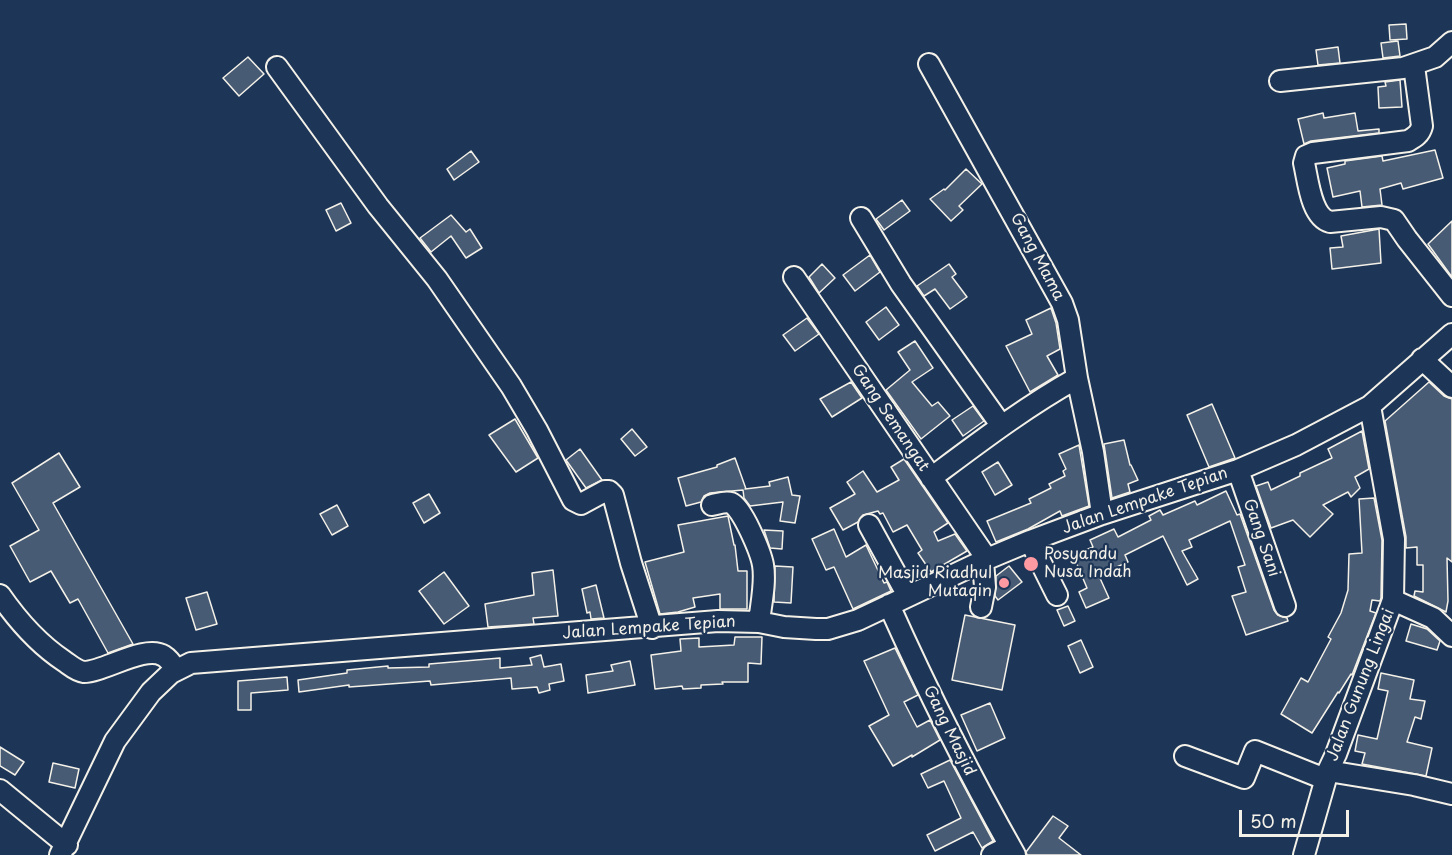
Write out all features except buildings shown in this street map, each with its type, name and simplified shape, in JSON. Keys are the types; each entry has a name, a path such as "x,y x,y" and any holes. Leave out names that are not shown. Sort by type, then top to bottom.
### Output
{"street":[{"path":"1280,81 1414,66 1435,57 1452,42"},
{"name":"Gang Mama","path":"929,64 1057,290 1068,320 1077,378 1093,452 1102,514"},
{"path":"1414,66 1422,126 1416,136 1408,141 1313,153 1306,156 1304,163 1316,210 1323,220 1330,222 1382,217 1394,220 1452,296"},
{"path":"277,67 378,206 437,279 511,386 550,455 569,495 577,503 586,503 605,491 613,495 631,563 652,628"},
{"path":"861,218 902,284 1002,425"},
{"name":"Gang Semangat","path":"794,277 985,560"},
{"name":"Jalan Lempake Tepian","path":"64,850 115,741 151,692 176,670 191,663 718,621 759,622 784,627 828,629 858,620 1030,541 1102,514 1238,470 1296,445 1370,406 1452,334"},
{"path":"1422,359 1452,387"},
{"path":"931,478 1002,425 1077,378"},
{"name":"Jalan Gunung Lingai","path":"1304,855 1327,775 1393,600 1394,539 1370,406"},
{"name":"Gang Sani","path":"1238,470 1285,606"},
{"path":"712,505 726,503 738,508 761,559 763,582 759,622"},
{"path":"869,525 908,597"},
{"path":"1030,541 1056,595"},
{"path":"981,607 985,587 985,560"},
{"path":"0,594 32,636 77,670 88,671 130,657 158,653 165,657 176,670"},
{"path":"1393,600 1433,618 1452,636"},
{"name":"Gang Masjid","path":"889,605 1006,852"},
{"path":"1185,756 1244,778 1255,751 1327,775 1414,785 1452,794"},
{"path":"0,790 64,850"}],"place":[{"name":"Posyandu Nusa Indah","path":"1031,564"},
{"name":"Masjid Riadhul Mutaqin","path":"1004,583"}]}
